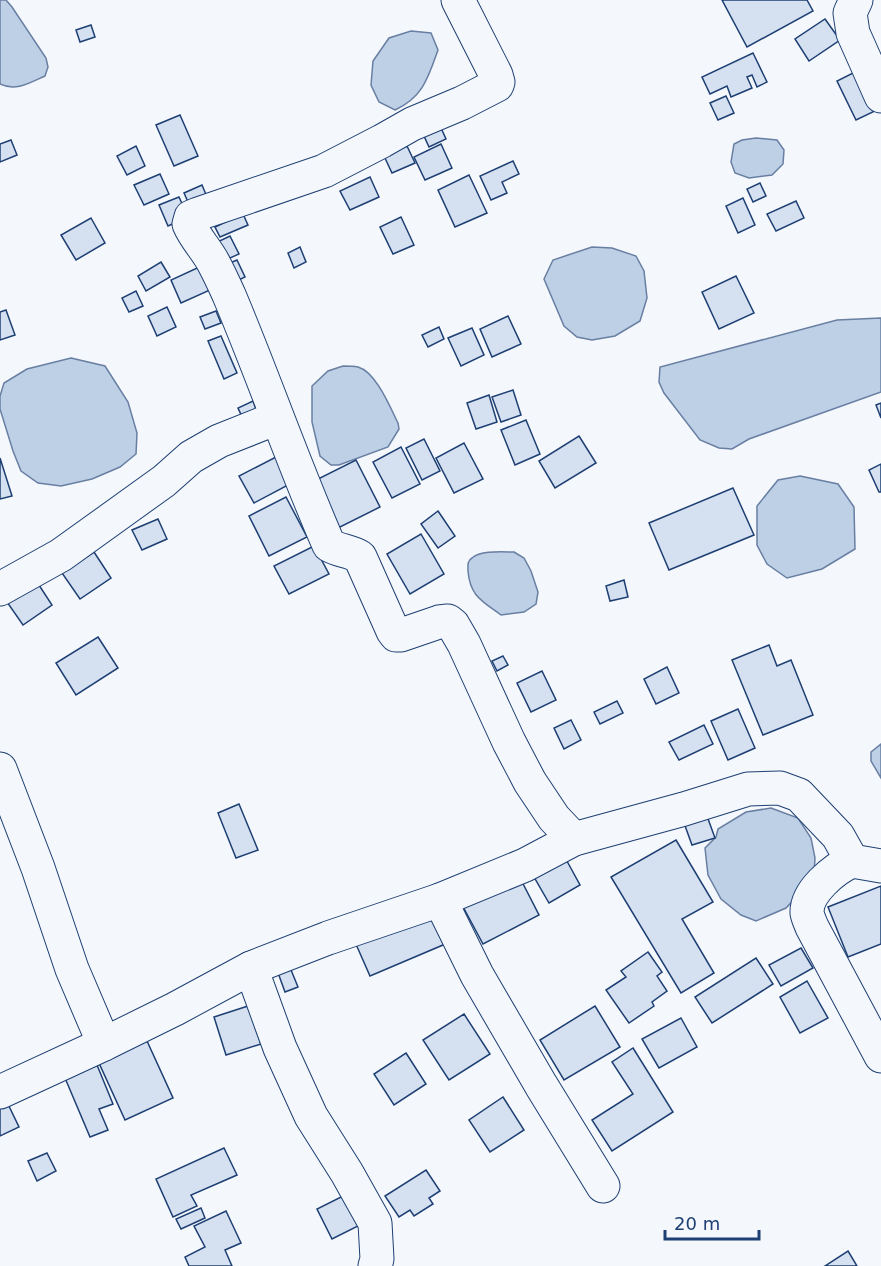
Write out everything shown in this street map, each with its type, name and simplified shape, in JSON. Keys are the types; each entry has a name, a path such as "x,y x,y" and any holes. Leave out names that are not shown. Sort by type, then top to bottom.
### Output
{"street":[{"path":"458,0 496,75 497,85 412,124 324,171 198,214 191,217 189,224 213,262 230,298 328,545 360,557 396,635 439,622 448,621 453,625 530,782 554,818 574,839"},
{"path":"856,0 850,13 853,33 881,96"},
{"path":"0,589 61,555 164,481 191,457 219,441 277,418"},
{"path":"0,769 38,868 72,969 104,1044"},
{"path":"0,1092 175,1009 251,968 328,938 440,900 525,865 574,839 748,789 780,788 799,795 866,864"},
{"path":"866,864 840,866 821,884 811,898 807,911 812,927 881,1056"},
{"path":"440,900 477,975 603,1186"},
{"path":"251,968 280,1048 311,1116 375,1223 377,1259 375,1266"}],"water":[{"path":"0,0 6,0 12,7 46,58 48,67 45,76 18,87 0,84"},
{"path":"411,31 431,33 438,50 427,78 418,93 395,110 379,102 371,85 373,61 389,38"},
{"path":"756,138 777,140 784,150 783,164 772,175 749,178 735,173 731,162 734,144"},
{"path":"592,247 612,248 636,256 644,271 647,298 640,321 615,336 592,340 577,337 564,326 544,279 553,260"},
{"path":"881,318 881,392 749,439 732,449 719,448 700,440 664,393 659,382 660,367 837,320"},
{"path":"71,358 105,366 128,402 137,433 136,454 120,467 92,479 61,486 38,483 21,471 0,409 0,396 4,383 27,369"},
{"path":"343,366 358,367 371,376 387,400 399,429 388,447 339,465 331,465 320,456 312,422 312,386 328,371"},
{"path":"800,476 838,484 854,507 855,549 822,569 787,578 767,564 757,545 757,506 778,480"},
{"path":"514,552 524,558 531,571 538,592 536,604 524,612 501,615 474,592 469,579 468,564 470,559 476,555"},
{"path":"881,744 881,778 871,761 871,752"},
{"path":"771,808 798,818 811,838 815,858 814,874 807,886 786,908 756,921 741,915 721,899 708,875 705,848 716,837 718,829 746,812"}],"building":[{"path":"722,0 807,0 813,11 747,47"},
{"path":"825,19 840,40 809,61 795,39"},
{"path":"91,25 95,37 80,42 76,30"},
{"path":"753,53 767,82 757,87 752,75 747,77 752,88 731,97 727,86 710,94 702,77"},
{"path":"857,71 877,110 856,120 837,81"},
{"path":"726,96 734,113 718,120 710,103"},
{"path":"180,115 198,156 174,166 156,125"},
{"path":"436,117 446,139 429,147 419,125"},
{"path":"11,140 17,155 0,162 0,144"},
{"path":"441,144 452,168 425,180 414,157"},
{"path":"136,146 145,166 127,175 117,156"},
{"path":"407,146 415,163 392,173 384,156"},
{"path":"513,161 519,174 502,182 507,193 491,200 480,176"},
{"path":"160,174 169,194 144,205 134,185"},
{"path":"469,175 487,213 455,227 438,190"},
{"path":"370,177 379,197 350,210 340,191"},
{"path":"760,183 766,196 753,202 747,189"},
{"path":"202,185 210,204 192,211 184,193"},
{"path":"179,197 188,217 168,226 159,205"},
{"path":"743,198 755,225 738,233 726,206"},
{"path":"796,201 804,218 776,231 767,214"},
{"path":"243,214 248,225 220,237 215,227"},
{"path":"401,217 414,245 393,254 380,227"},
{"path":"91,218 105,243 76,260 61,235"},
{"path":"230,236 239,254 219,263 211,245"},
{"path":"300,247 306,262 294,268 288,253"},
{"path":"237,260 245,277 231,284 223,266"},
{"path":"161,262 170,277 146,291 138,276"},
{"path":"208,263 219,286 181,303 171,280"},
{"path":"736,276 754,313 719,329 702,292"},
{"path":"136,291 143,306 129,312 122,298"},
{"path":"167,307 176,327 157,336 148,316"},
{"path":"6,310 15,335 0,340 0,312"},
{"path":"216,311 221,323 205,329 200,317"},
{"path":"508,316 521,344 492,357 480,329"},
{"path":"439,327 444,339 428,347 422,335"},
{"path":"472,328 484,355 461,366 448,338"},
{"path":"221,336 237,373 224,379 208,341"},
{"path":"513,390 521,415 501,422 492,397"},
{"path":"489,395 497,422 476,429 467,403"},
{"path":"253,401 258,415 244,421 238,408"},
{"path":"881,403 881,418 876,405"},
{"path":"526,420 540,454 515,465 501,430"},
{"path":"579,436 596,463 555,488 539,461"},
{"path":"424,439 440,471 422,480 406,448"},
{"path":"464,443 483,479 454,493 436,458"},
{"path":"401,447 420,484 392,498 373,462"},
{"path":"276,457 290,484 254,503 239,476"},
{"path":"0,458 12,496 0,499"},
{"path":"356,460 380,507 338,528 314,481"},
{"path":"881,464 881,492 879,492 869,470"},
{"path":"733,488 754,535 669,570 649,523"},
{"path":"286,497 307,537 269,556 249,516"},
{"path":"438,511 455,536 438,548 421,524"},
{"path":"158,519 167,539 142,550 132,530"},
{"path":"421,534 444,574 410,594 387,554"},
{"path":"314,546 329,574 289,594 274,566"},
{"path":"94,552 111,578 80,599 62,573"},
{"path":"624,580 628,597 610,601 606,586"},
{"path":"37,582 52,605 23,625 7,602"},
{"path":"98,637 118,668 76,695 56,663"},
{"path":"769,645 777,666 791,660 813,715 763,735 732,660"},
{"path":"503,656 508,665 497,671 492,661"},
{"path":"667,667 679,693 656,704 644,679"},
{"path":"542,671 556,700 531,712 517,683"},
{"path":"617,701 623,713 600,724 594,712"},
{"path":"738,709 755,748 728,760 711,721"},
{"path":"571,720 581,740 564,749 554,728"},
{"path":"704,725 713,744 679,760 669,742"},
{"path":"239,804 258,850 236,858 218,813"},
{"path":"707,816 715,838 692,845 684,823"},
{"path":"676,840 713,902 682,919 714,973 681,993 611,877"},
{"path":"562,852 580,885 549,903 530,870"},
{"path":"518,874 539,915 483,944 461,903"},
{"path":"881,886 881,944 848,957 828,907"},
{"path":"435,907 450,942 370,976 355,942"},
{"path":"801,948 813,968 781,986 769,965"},
{"path":"648,952 662,972 657,976 667,991 652,1002 654,1006 629,1023 606,990 626,977 621,971"},
{"path":"756,958 773,984 712,1023 695,997"},
{"path":"289,965 298,987 285,992 277,970"},
{"path":"807,981 828,1018 800,1033 780,997"},
{"path":"248,1006 261,1044 226,1055 214,1017"},
{"path":"595,1006 620,1047 564,1080 540,1040"},
{"path":"464,1014 490,1054 449,1080 423,1040"},
{"path":"681,1018 697,1047 659,1068 642,1039"},
{"path":"147,1041 173,1098 125,1120 99,1063"},
{"path":"633,1048 673,1112 612,1151 592,1120 633,1094 612,1062"},
{"path":"406,1053 426,1084 394,1105 374,1074"},
{"path":"97,1065 113,1104 99,1109 108,1130 90,1137 65,1078"},
{"path":"503,1097 524,1130 490,1152 469,1120"},
{"path":"6,1100 19,1127 0,1136 0,1103"},
{"path":"224,1148 237,1175 191,1195 197,1206 173,1217 156,1179"},
{"path":"47,1153 56,1171 37,1181 28,1161"},
{"path":"426,1170 440,1191 429,1198 433,1204 414,1216 410,1210 399,1217 385,1196"},
{"path":"351,1192 366,1222 332,1239 317,1209"},
{"path":"201,1208 205,1218 181,1229 176,1219"},
{"path":"226,1211 241,1243 225,1250 232,1266 189,1266 185,1257 205,1247 194,1226"},
{"path":"848,1251 857,1266 825,1266"}]}
